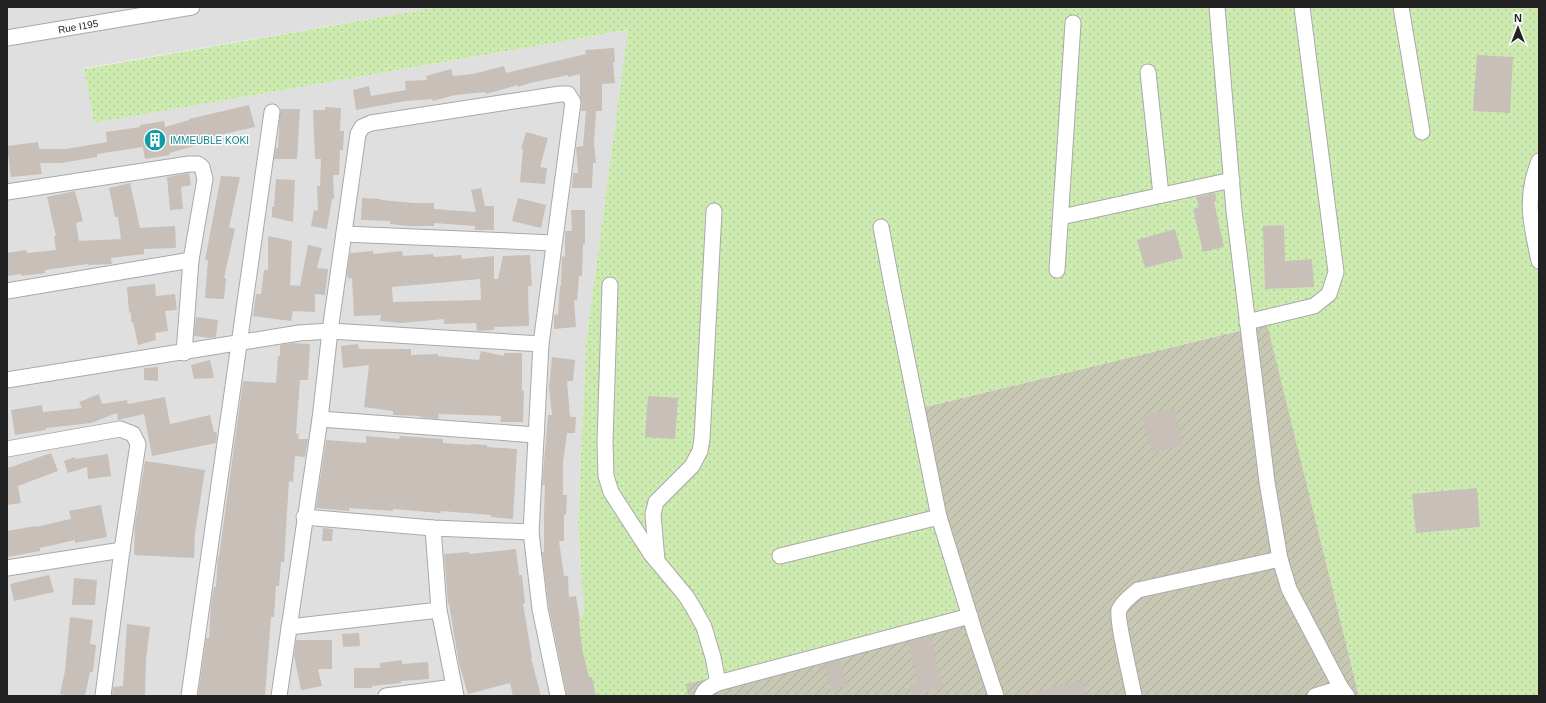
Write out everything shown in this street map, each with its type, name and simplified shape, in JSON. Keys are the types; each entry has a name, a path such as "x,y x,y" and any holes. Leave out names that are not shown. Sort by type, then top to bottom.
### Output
{"street":[{"name":"Rue I195","path":"7,38 150,11 192,7"},
{"path":"1217,7 1232,180 1247,322 1266,482 1280,559 1289,589 1344,692 1316,696"},
{"path":"1247,322 1314,306 1329,294 1336,272 1302,7"},
{"path":"1401,7 1422,132"},
{"path":"1057,270 1073,23"},
{"path":"1148,72 1161,195"},
{"path":"279,696 304,517 320,419 330,331 358,134 362,127 371,123 568,94 573,102 541,344 531,532 540,609 558,696"},
{"path":"189,696 272,112"},
{"path":"1539,161 1530,192 1530,220 1539,261"},
{"path":"7,192 189,164 198,164 202,167 205,179 191,260 184,353"},
{"path":"1061,217 1232,180"},
{"path":"657,561 654,514 656,502 692,466 700,451 702,439 714,211"},
{"path":"881,227 939,517 996,696"},
{"path":"344,234 554,243"},
{"path":"7,291 191,260"},
{"path":"610,285 605,442 606,476 611,492 651,554 686,596 704,627 713,657 718,683"},
{"path":"7,380 184,353 299,333 330,331 541,344"},
{"path":"320,419 536,436"},
{"path":"7,450 120,429 133,434 138,444 122,550 103,696"},
{"path":"304,517 432,528 531,532"},
{"path":"780,556 939,517"},
{"path":"386,696 455,691 439,610 432,528"},
{"path":"7,568 122,550"},
{"path":"1134,696 1120,626 1119,612 1126,600 1138,590 1280,559"},
{"path":"289,627 439,610"},
{"path":"702,696 710,686 718,683 970,616"}],"shaded area":[{"path":"7,7 439,7 84,68 94,123 629,30 586,343 578,525 584,611 547,696 7,696"},
{"path":"1268,324 1359,696 688,696 685,684 967,615 917,409"}],"green space":[{"path":"439,7 1539,7 1539,696 1359,696 1267,324 917,409 968,615 685,684 688,696 547,696 584,611 578,525 586,343 628,30 94,123 84,69"}],"building":[{"path":"614,48 615,62 613,62 615,83 602,84 602,111 596,111 594,144 596,163 593,163 592,188 572,188 573,173 578,173 576,147 583,146 586,111 581,111 582,103 580,97 580,74 568,77 568,75 518,87 518,85 486,94 486,92 455,95 433,101 432,99 405,101 356,110 353,90 369,86 371,96 406,90 405,81 427,80 426,76 451,69 453,76 473,74 504,66 506,73 586,54 585,50"},
{"path":"1477,55 1513,57 1510,113 1473,111"},
{"path":"249,105 255,127 197,140 198,145 169,153 170,155 145,159 143,147 97,154 97,157 61,163 40,163 42,174 11,177 7,146 38,142 39,149 66,149 107,142 106,132 140,127 140,125 164,121 165,127 189,119"},
{"path":"325,107 341,108 340,131 344,131 343,150 340,150 339,175 333,175 334,199 332,199 327,229 311,226 314,210 318,211 317,186 320,186 321,159 315,159 313,110 325,110"},
{"path":"280,109 300,109 297,159 274,159 276,148 278,148"},
{"path":"526,132 548,138 540,167 547,168 545,184 520,182 523,149 521,149"},
{"path":"189,173 191,185 181,187 183,209 170,210 167,177"},
{"path":"221,176 240,177 229,227 235,229 224,278 226,278 224,299 205,298 208,260 205,260"},
{"path":"276,179 295,180 293,222 272,217"},
{"path":"130,183 140,228 175,226 176,248 144,249 144,254 111,258 112,264 88,264 45,270 45,273 7,276 7,253 26,250 27,253 56,250 54,236 56,236 47,197 75,191 83,221 76,223 79,241 121,239 118,217 115,217 109,188"},
{"path":"481,188 485,206 494,206 494,230 475,230 475,226 434,223 434,226 407,226 390,224 390,221 361,220 362,198 414,203 434,203 434,209 476,212 471,190"},
{"path":"1215,193 1217,201 1214,202 1224,247 1203,252 1193,209 1199,207 1196,197"},
{"path":"518,198 546,205 541,228 512,221"},
{"path":"571,210 585,210 585,244 583,244 582,276 579,276 577,301 574,300 576,327 554,329 554,315 558,314 562,256 565,257 565,231 572,231"},
{"path":"1284,225 1285,261 1312,259 1314,287 1265,289 1263,226"},
{"path":"1175,229 1183,258 1145,268 1137,240"},
{"path":"268,236 292,241 290,285 300,286 308,245 322,248 317,268 328,269 325,295 315,294 315,312 293,311 291,321 253,316 256,294 261,294 264,270 268,270"},
{"path":"373,251 373,254 402,251 403,256 433,254 434,257 461,255 462,259 494,256 494,279 498,279 503,256 530,255 532,286 528,286 529,326 494,327 494,330 477,331 476,323 444,324 444,319 401,323 380,321 381,315 354,316 352,278 348,279 347,273 350,253","holes":["480,279 481,300 393,302 392,287"]},
{"path":"155,284 156,296 175,294 177,310 165,311 168,331 155,333 156,340 138,345 133,322 131,322 131,312 129,313 127,287"},
{"path":"196,317 218,320 216,337 210,338 194,336"},
{"path":"293,343 310,344 308,380 300,380 296,434 299,434 298,439 308,439 305,457 295,456 293,482 289,481 284,562 281,562 279,586 276,586 274,617 271,617 265,696 198,696 206,638 209,638 211,605 214,587 216,587 218,557 243,381 276,383 280,345"},
{"path":"358,344 359,349 411,349 411,355 438,354 438,356 479,360 481,351 504,356 504,353 522,353 522,391 524,391 523,422 500,422 501,416 438,414 439,418 435,419 420,416 393,415 393,411 364,407 369,365 343,368 341,346"},
{"path":"552,357 575,360 573,381 567,381 570,417 576,417 575,433 567,433 563,463 563,495 567,495 566,515 564,515 564,541 559,541 564,576 568,576 569,597 576,596 582,649 589,677 592,677 596,696 567,696 549,608 542,552 544,552 545,485 542,485 548,415 552,415 549,388"},
{"path":"210,360 214,378 194,379 191,365"},
{"path":"158,367 158,381 144,380 144,368"},
{"path":"99,394 102,404 127,400 128,404 165,397 170,424 210,415 214,432 217,433 216,443 152,456 144,414 118,420 117,413 91,423 46,428 46,430 15,435 11,410 42,405 43,412 82,408 79,402"},
{"path":"648,396 678,398 675,439 645,437"},
{"path":"1174,408 1183,445 1152,453 1142,416"},
{"path":"366,436 399,439 400,436 443,439 443,443 487,445 487,447 517,449 513,519 491,517 491,515 441,511 440,513 393,509 393,511 349,508 349,511 316,508 326,440 366,443"},
{"path":"51,453 58,471 18,486 21,503 7,505 7,468"},
{"path":"108,454 111,476 88,479 87,467 68,473 64,461 75,457 75,459"},
{"path":"145,461 205,470 195,533 194,558 134,555 135,524"},
{"path":"1477,488 1480,527 1416,533 1412,494"},
{"path":"101,505 107,537 75,543 75,540 40,548 40,551 7,557 7,531 36,527 71,519 69,511"},
{"path":"323,528 333,529 332,541 322,541"},
{"path":"516,549 519,575 522,575 525,603 523,604 531,658 541,696 513,696 510,683 468,694 459,664 448,604 444,554 469,552 469,554"},
{"path":"49,575 54,592 14,601 10,584"},
{"path":"74,578 97,580 95,605 72,605"},
{"path":"70,617 93,620 90,644 96,645 93,672 90,672 85,696 60,694 65,671"},
{"path":"127,624 150,627 146,659 145,696 112,696 113,687 123,686"},
{"path":"359,633 360,646 343,647 342,634"},
{"path":"930,636 943,688 912,696 910,685 919,683 908,642"},
{"path":"296,640 332,640 332,669 318,669 322,686 301,690 294,655"},
{"path":"402,660 402,664 428,662 429,679 401,681 401,683 372,686 372,688 354,688 354,668 380,668 380,663"},
{"path":"840,660 847,686 831,690 825,664"},
{"path":"1082,680 1086,696 1035,696 1034,692"}],"place":[{"name":"IMMEUBLE KOKI","path":"155,140"}]}
